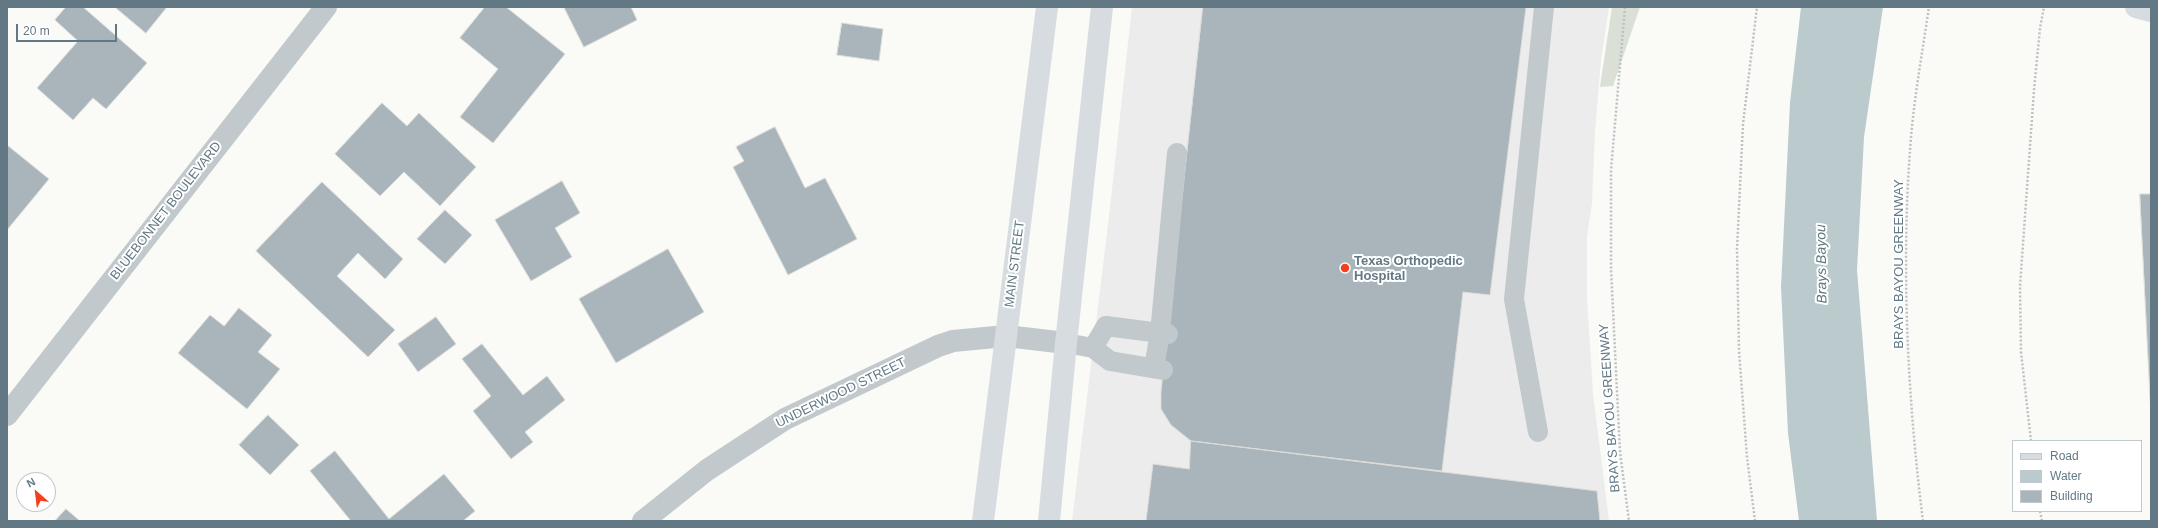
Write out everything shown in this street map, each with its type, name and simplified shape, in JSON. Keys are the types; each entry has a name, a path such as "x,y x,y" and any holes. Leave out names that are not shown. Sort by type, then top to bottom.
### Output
{"main road":[{"name":"MAIN STREET","path":"982,521 1046,7"},
{"path":"1049,521 1066,343 1102,7"},
{"path":"2136,7 2151,11"},
{"path":"985,496 994,521"}],"street":[{"name":"BLUEBONNET BOULEVARD","path":"7,415 326,7"},
{"name":"UNDERWOOD STREET","path":"643,521 706,470 785,419 938,346 953,341 1006,336 1066,343"}],"lane":[{"path":"1538,432 1514,299 1544,7"},
{"path":"1066,343 1093,348 1110,361 1159,369 1164,334 1177,153"},
{"path":"1093,348 1106,326 1164,334"}],"path":[{"name":"BRAYS BAYOU GREENWAY","path":"1625,7 1611,170 1611,269 1620,452 1629,521"},
{"path":"1755,521 1747,457 1740,358 1737,249 1743,124 1757,7"},
{"name":"BRAYS BAYOU GREENWAY","path":"1924,521 1918,478 1910,388 1907,244 1910,150 1929,7"},
{"path":"2030,440 2021,352 2020,286 2033,105 2040,28 2044,7"}],"shaded area":[{"name":"Texas Orthopedic Hospital","path":"1132,7 1609,7 1601,60 1595,131 1592,203 1587,237 1587,299 1593,393 1609,521 1072,521 1110,208"},
{"path":"1612,7 1640,7 1613,86 1600,87"}],"water":[{"name":"Brays Bayou","path":"1801,7 1883,7 1864,137 1857,270 1877,521 1799,521 1788,433 1781,287 1790,103"}],"building":[{"path":"66,7 83,7 147,63 106,109 93,98 73,120 37,88 78,41 55,20"},
{"path":"115,7 167,7 146,33"},
{"path":"485,7 506,7 565,54 493,143 460,117 498,69 460,38"},
{"path":"564,7 631,7 637,20 584,47"},
{"path":"1203,7 1526,7 1490,295 1463,292 1442,471 1191,441 1171,425 1161,409 1161,392"},
{"path":"842,23 883,29 879,61 837,55"},
{"path":"382,103 407,126 419,113 476,167 440,206 404,172 380,196 335,154"},
{"path":"775,127 805,188 825,178 857,239 788,275 733,167 744,161 736,147"},
{"path":"7,145 49,179 7,230"},
{"path":"562,181 580,213 555,228 572,257 531,281 495,220"},
{"path":"322,182 403,259 385,279 358,253 337,276 395,330 368,357 256,251"},
{"path":"2140,194 2151,194 2151,417"},
{"path":"445,210 472,235 445,264 417,239"},
{"path":"668,249 704,312 616,363 579,299"},
{"path":"239,308 272,335 258,352 280,369 247,409 178,353 210,315 224,326"},
{"path":"436,317 456,344 418,372 398,344"},
{"path":"482,344 523,395 547,376 565,400 525,432 533,442 511,459 473,411 491,396 462,359"},
{"path":"268,415 299,445 270,475 239,445"},
{"path":"1191,441 1597,491 1600,521 1146,521 1153,464 1189,469"},
{"path":"335,451 389,519 444,474 475,511 463,521 351,521 310,471"},
{"path":"66,509 80,521 55,521"}],"place":[{"name":"Texas Orthopedic Hospital","path":"1345,268"}]}
